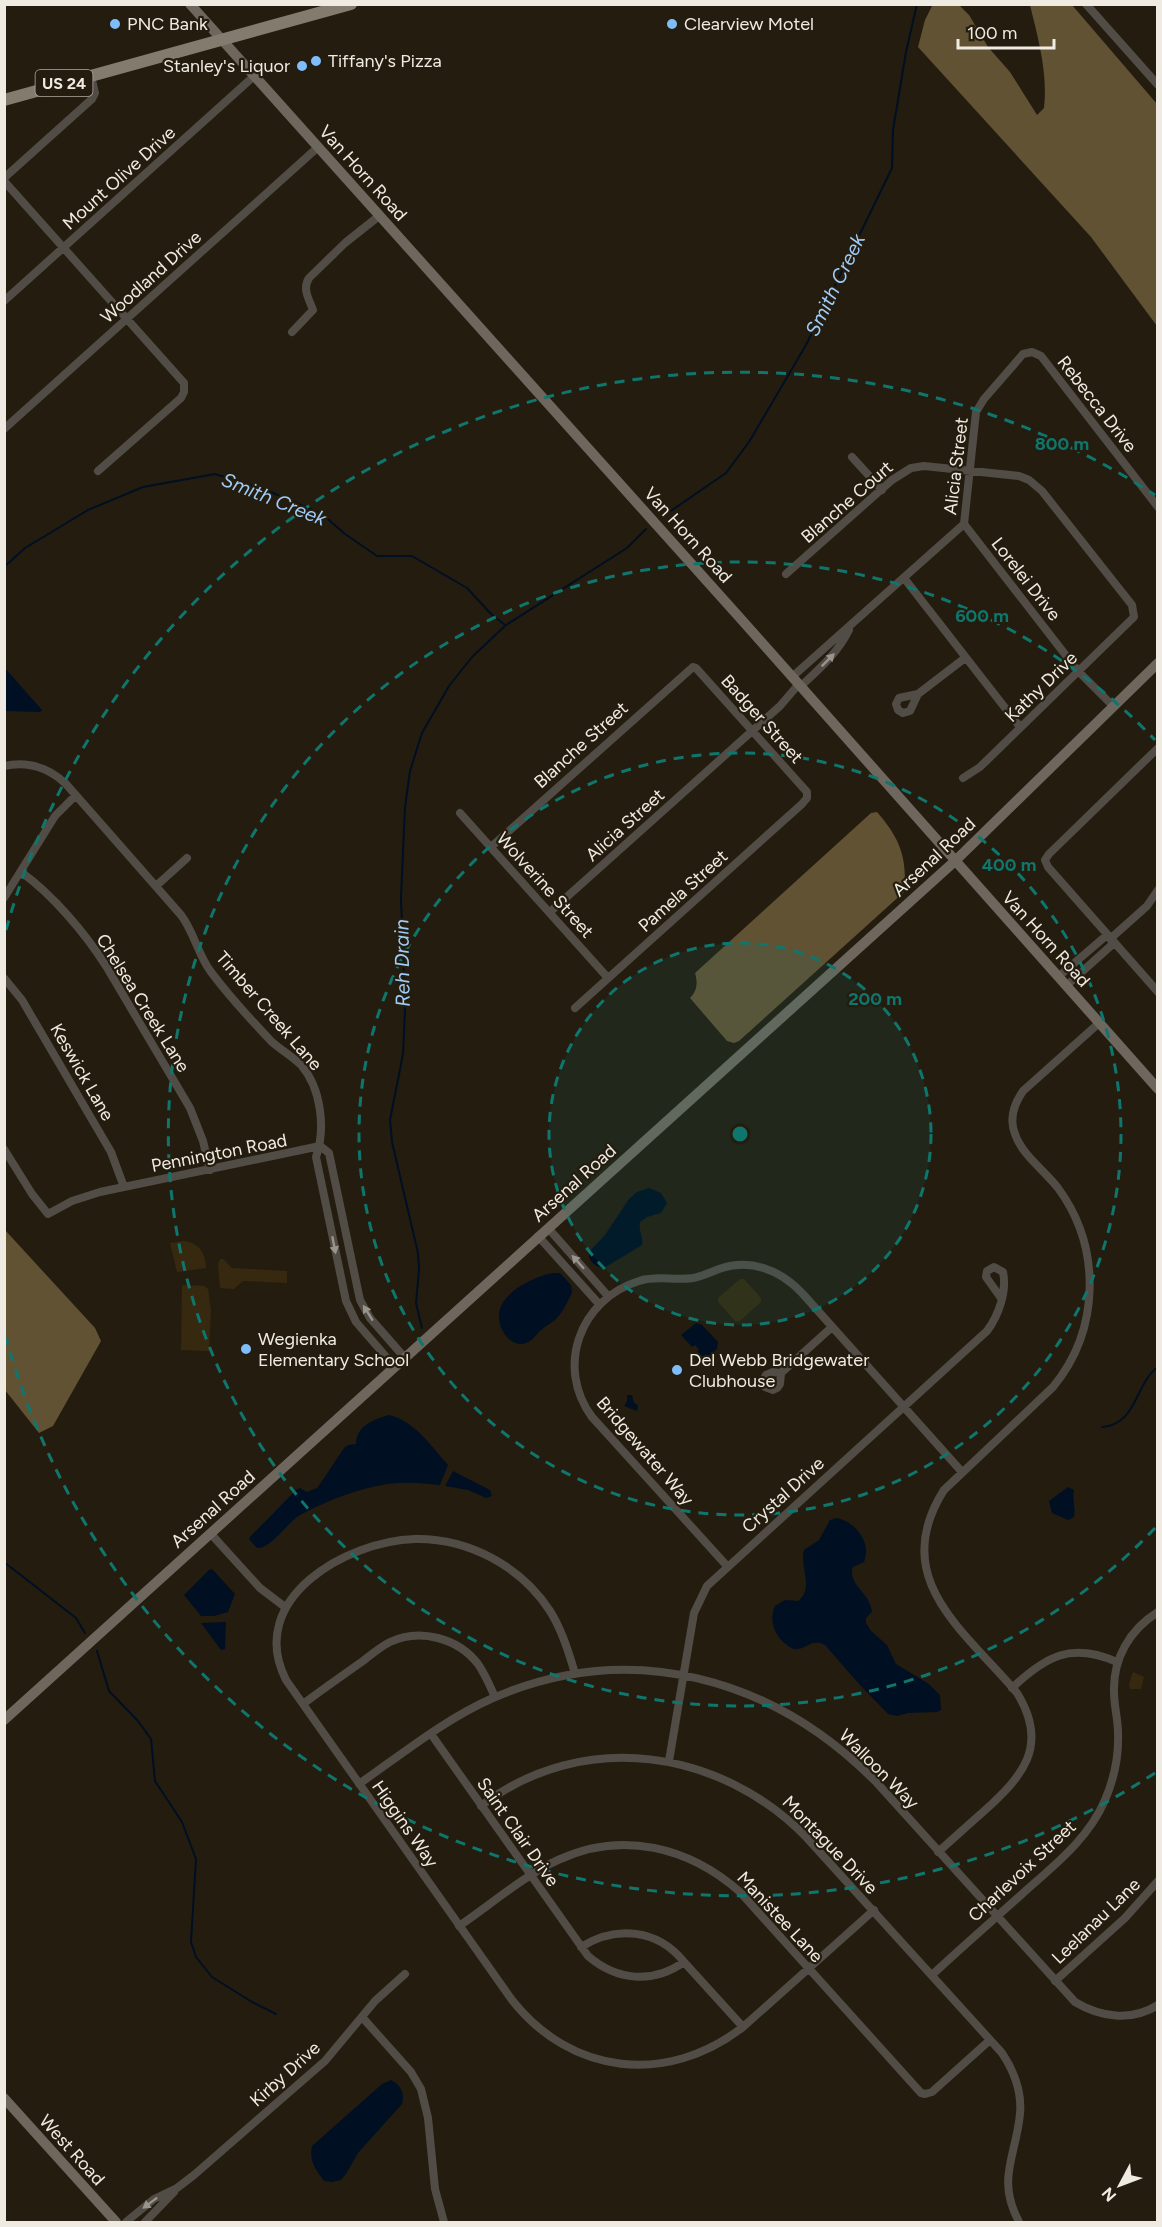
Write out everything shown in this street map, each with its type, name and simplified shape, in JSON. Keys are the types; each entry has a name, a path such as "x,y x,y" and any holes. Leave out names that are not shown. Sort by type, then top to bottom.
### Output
{"main road":[{"name":"US 24","path":"4,100 351,4"}],"street":[{"name":"Van Horn Road","path":"190,4 1158,1089"},
{"path":"1086,4 1158,85"},
{"path":"91,76 95,93 92,99 4,180 182,378 185,387 181,398 98,471"},
{"name":"Mount Olive Drive","path":"4,301 253,77"},
{"name":"Woodland Drive","path":"4,429 318,148"},
{"path":"292,332 313,310 306,291 309,278 345,243 379,216"},
{"name":"Alicia Street","path":"550,912 784,702 834,639 964,524 975,419 979,406 1021,356 1032,352"},
{"name":"Rebecca Drive","path":"1032,352 1041,356 1158,507"},
{"path":"852,457 882,490"},
{"name":"Blanche Court","path":"786,574 897,476 911,468 924,466 1019,476 1036,485 1132,605 1134,613"},
{"name":"Lorelei Drive","path":"964,524 1078,671 1113,706"},
{"path":"904,578 1020,728"},
{"name":"Kathy Drive","path":"963,778 980,766 1020,728 1134,617 1134,613"},
{"name":"Alicia Street","path":"797,683 832,656 841,645 849,628"},
{"path":"918,694 965,657"},
{"name":"Arsenal Road","path":"4,1720 955,861 1158,663"},
{"name":"Badger Street","path":"693,667 752,730 807,794"},
{"name":"Blanche Street","path":"491,847 693,667"},
{"path":"1158,748 1048,854 1045,860 1047,867 1158,992"},
{"name":"Timber Creek Lane","path":"4,766 21,764 42,768 62,780 187,922 211,972 273,1043 296,1060 307,1074 314,1089 321,1117 320,1146 316,1157 345,1301 356,1322 395,1367"},
{"name":"Pamela Street","path":"575,1008 802,804 807,794"},
{"path":"4,898 56,816 76,795"},
{"name":"Wolverine Street","path":"460,813 608,978"},
{"path":"156,885 188,858"},
{"name":"Chelsea Creek Lane","path":"21,872 41,887 106,966 190,1108 203,1141 210,1170"},
{"path":"1066,986 1110,939 1147,906 1158,890"},
{"path":"1058,977 1110,939"},
{"name":"Keswick Lane","path":"4,978 22,1000 111,1152 124,1187"},
{"path":"1148,981 1158,982"},
{"path":"938,1852 1003,1793 1023,1769 1030,1750 1031,1731 1026,1708 1012,1688 944,1611 934,1595 927,1573 925,1543 932,1512 944,1491 1053,1388 1072,1359 1085,1328 1091,1282 1082,1233 1063,1195 1019,1143 1013,1129 1013,1115 1015,1105 1023,1091 1099,1023"},
{"path":"320,1146 329,1153 352,1269 364,1310 405,1358"},
{"name":"Pennington Road","path":"4,1149 46,1214 84,1197 124,1187 320,1146"},
{"path":"327,1210 340,1208"},
{"path":"548,1228 608,1296"},
{"path":"538,1236 599,1304"},
{"name":"Bridgewater Way","path":"727,1566 592,1417 584,1403 576,1380 576,1352 584,1327 599,1304 625,1286 648,1278 694,1278 722,1268 748,1265 768,1269 792,1283 962,1472"},
{"path":"339,1272 352,1269"},
{"name":"Crystal Drive","path":"669,1761 697,1604 707,1586 987,1331 994,1321 1001,1298"},
{"path":"781,1373 832,1327"},
{"path":"211,1534 260,1588 285,1607"},
{"name":"Higgins Way","path":"574,1674 558,1625 530,1586 502,1564 478,1552 441,1541 415,1539 388,1542 362,1550 324,1568 294,1594 285,1607 276,1634 278,1657 286,1680 512,2000 536,2027 556,2042 590,2057 628,2065 671,2062 706,2051 743,2027 874,1911"},
{"name":"Charlevoix Street","path":"932,1975 1072,1848 1089,1828 1104,1802 1117,1755 1118,1723 1114,1679 1117,1662 1131,1635 1158,1612"},
{"path":"303,1704 385,1645 415,1636 436,1637 453,1643 463,1650 483,1671 495,1697"},
{"path":"1012,1688 1040,1664 1065,1654 1078,1652 1096,1654 1117,1662"},
{"name":"Walloon Way","path":"359,1784 466,1711 495,1697 530,1685 574,1674 629,1671 683,1676 730,1687 754,1696 811,1727 832,1742 865,1772 1075,2002 1096,2013 1109,2016 1143,2012 1158,2005"},
{"name":"Saint Clair Drive","path":"431,1734 581,1947 600,1965 625,1976 642,1977 661,1975 684,1962"},
{"name":"Montague Drive","path":"481,1806 541,1772 571,1764 621,1758 669,1761 718,1776 746,1789 770,1804 800,1830 990,2040 1011,2067 1019,2092 1020,2113 1007,2177 1010,2199 1019,2223"},
{"name":"Manistee Lane","path":"459,1926 557,1860 602,1847 634,1845 676,1853 708,1868 733,1887 924,2094 933,2092 990,2040"},
{"name":"Leelanau Lane","path":"1055,1981 1125,1918 1158,1881"},
{"path":"581,1947 605,1935 635,1932 666,1945 743,2027"},
{"name":"Kirby Drive","path":"145,2223 177,2188 325,2061 362,2017 405,1974"},
{"path":"362,2017 411,2072 421,2089 428,2118 435,2188 444,2223"},
{"name":"West Road","path":"4,2098 116,2223"},
{"name":"Kirby Drive","path":"126,2223 154,2199 177,2188"}],"shaded area":[{"path":"933,4 959,5 969,15 988,47 1010,72 1037,115 1044,108 1045,82 1042,56 1030,5 1072,5 1157,104 1157,326 1091,237 918,47 925,20"},
{"path":"877,812 891,830 900,849 905,869 904,892 739,1041 734,1043 727,1041 690,998 696,987 695,973 871,813"},
{"path":"5,1230 95,1328 101,1341 53,1426 39,1433 5,1390"},
{"path":"183,1241 200,1249 205,1258 206,1268 177,1272 170,1243"},
{"path":"220,1259 232,1268 287,1271 287,1283 243,1281 234,1289 220,1288 218,1264"},
{"path":"740,1279 744,1279 761,1298 761,1302 736,1322 718,1302 718,1298"},
{"path":"182,1285 204,1286 208,1289 211,1311 209,1351 181,1350"},
{"path":"1133,1672 1144,1677 1141,1689 1130,1689 1129,1684"}],"water":[{"path":"4,667 42,710 40,712 5,711"},
{"path":"649,1188 661,1193 667,1203 661,1213 647,1217 640,1222 642,1245 604,1268 595,1265 591,1261 589,1252 605,1235 629,1199 637,1192"},
{"path":"552,1273 560,1273 571,1285 572,1293 565,1307 555,1320 530,1341 520,1344 509,1339 504,1334 499,1321 503,1302 522,1285"},
{"path":"696,1323 702,1325 718,1342 717,1349 704,1361 695,1345 692,1347 681,1335"},
{"path":"627,1395 632,1395 634,1403 638,1405 637,1411 624,1406"},
{"path":"389,1415 415,1428 448,1465 440,1485 390,1484 350,1493 300,1515 268,1544 257,1548 249,1539 250,1537 296,1490 300,1488 307,1492 317,1488 344,1448 356,1444 362,1428 372,1421"},
{"path":"453,1471 490,1490 492,1496 486,1498 468,1490 445,1486"},
{"path":"1068,1487 1074,1490 1075,1510 1074,1517 1068,1520 1052,1513 1049,1501"},
{"path":"837,1518 850,1524 861,1534 866,1548 864,1562 853,1567 852,1573 853,1579 867,1599 872,1612 866,1618 866,1623 871,1631 887,1645 896,1664 929,1684 940,1695 941,1710 897,1716 888,1714 825,1645 816,1642 794,1649 779,1637 772,1619 775,1606 785,1600 798,1601 803,1596 806,1584 804,1550 819,1540 830,1520"},
{"path":"212,1569 235,1594 228,1612 214,1616 201,1616 184,1595"},
{"path":"226,1622 225,1649 221,1650 201,1623"},
{"path":"391,2080 401,2090 402,2104 358,2153 341,2180 324,2181 314,2165 311,2156 312,2146 382,2084"}],"waterway":[{"name":"Smith Creek","path":"662,517 726,473 749,442 806,345 892,168 893,130 906,52 917,4"},
{"name":"Smith Creek","path":"4,567 25,548 88,510 143,487 215,474 266,490 322,514 345,534 377,556 412,556 467,588 491,614 505,625"},
{"name":"Reh Drain","path":"422,1328 416,1303 418,1253 392,1142 390,1120 403,1054 405,1009 401,897 405,807 410,771 422,733 449,686 472,657 506,625 627,548 646,529"},
{"path":"1102,1427 1114,1425 1122,1419 1150,1374 1158,1367"},
{"path":"4,1562 76,1618 85,1633"},
{"path":"97,1651 109,1691 138,1721 151,1739 155,1781 182,1822 196,1859 191,1942 196,1957 212,1977 276,2014"}],"place":[{"name":"PNC Bank","path":"115,24"},
{"name":"Clearview Motel","path":"672,24"},
{"name":"Tiffany's Pizza","path":"316,61"},
{"name":"Stanley's Liquor","path":"302,66"},
{"name":"Wegienka Elementary School","path":"246,1349"},
{"name":"Del Webb Bridgewater Clubhouse","path":"677,1370"}]}
